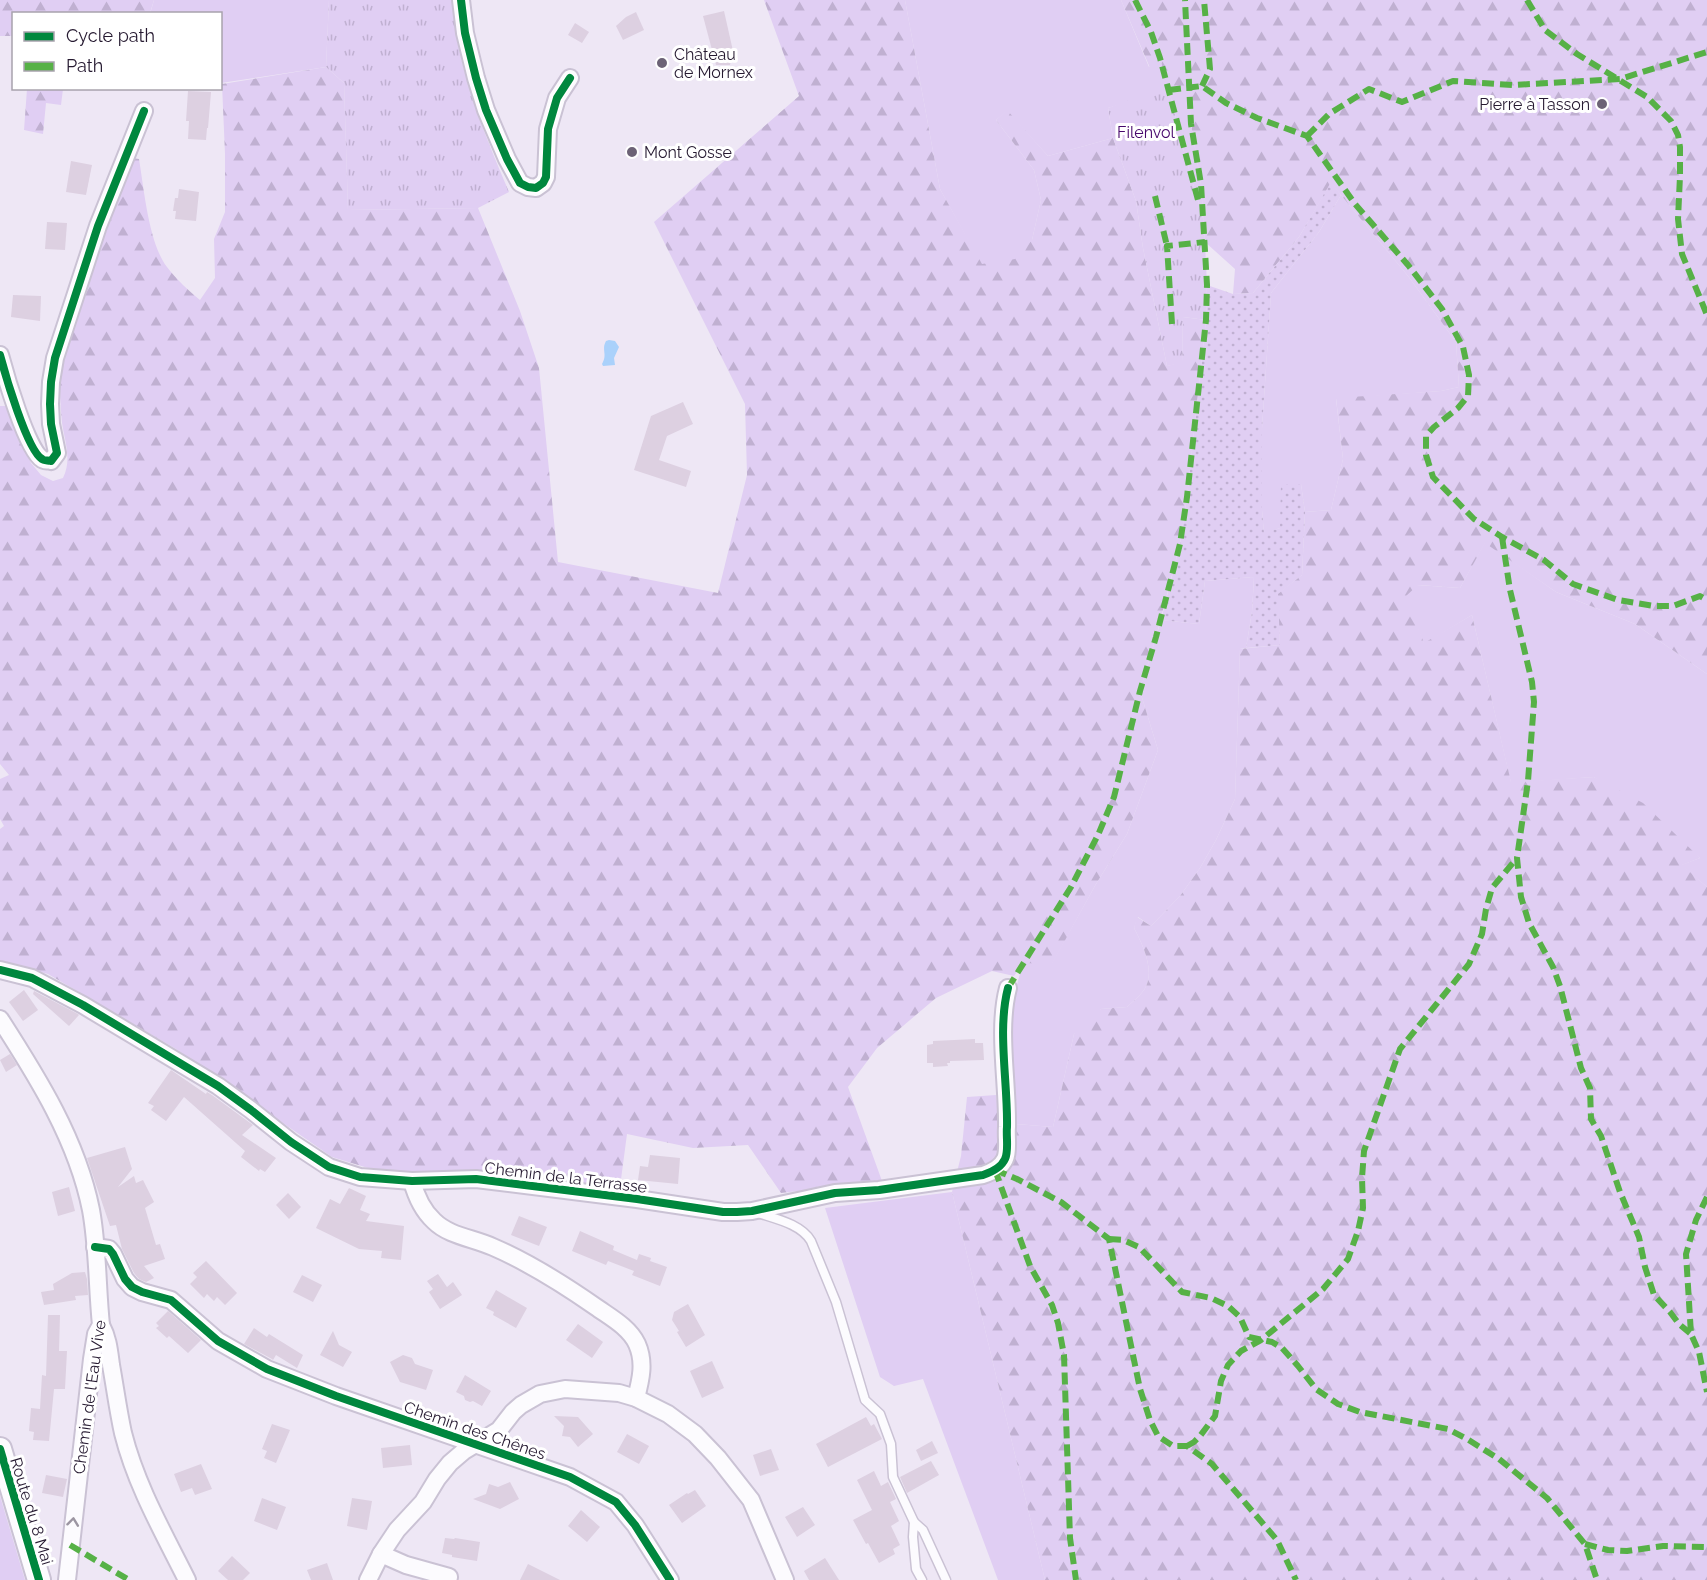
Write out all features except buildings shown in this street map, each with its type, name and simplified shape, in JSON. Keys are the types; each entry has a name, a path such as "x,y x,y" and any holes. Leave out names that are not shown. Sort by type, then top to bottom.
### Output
{"main road":[{"name":"Route du 8 Mai","path":"0,1449 39,1580"}],"street":[{"path":"461,0 465,33 486,110 507,159 520,183 528,188 536,188 543,183 546,177 548,129 558,98 570,78"},
{"path":"0,355 24,429 36,453 42,459 51,461 57,453 51,424 50,404 55,358 98,226 144,111"},
{"name":"Chemin de la Terrasse","path":"0,970 32,978 83,1005 218,1086 291,1142 329,1167 360,1177 412,1181 476,1179 637,1198 723,1212 752,1210 835,1194 983,1175 995,1170 1006,1156 1007,1109 1003,1014 1008,988"},
{"name":"Chemin de l'Eau Vive","path":"0,1019 40,1083 70,1144 91,1210 101,1325 96,1334 92,1359 67,1580"},
{"path":"412,1181 421,1205 435,1222 539,1270 572,1290 625,1329 635,1340 641,1355 642,1368 636,1398"},
{"name":"Chemin des Chênes","path":"95,1247 109,1250 113,1254 128,1284 137,1290 171,1300 227,1348 267,1369 294,1381 576,1480 616,1502 635,1525 670,1580"},
{"path":"101,1325 108,1339 117,1402 133,1463 150,1505 187,1580"},
{"name":"Chemin des Chênes","path":"368,1580 397,1530 423,1502 443,1471 464,1451 499,1430 513,1412 540,1394 565,1389 582,1389 619,1393 636,1398 668,1413 707,1445 751,1500 785,1580"},
{"path":"381,1554 406,1565 449,1577"}],"lane":[{"path":"752,1210 800,1229 811,1241 836,1302 865,1400 880,1414 891,1444 893,1477 915,1522 923,1530 946,1580"},
{"path":"915,1522 913,1537 916,1569 922,1580"}],"green space":[{"path":"0,0 154,0 150,12 12,12 12,36 0,36"},
{"path":"154,0 329,0 326,67 222,83 222,12 151,12"},
{"path":"329,0 453,0 459,50 472,98 509,192 478,208 348,210 344,83 326,67"},
{"path":"764,0 905,0 940,189 982,264 1015,259 1032,240 1041,200 1034,170 996,120 1007,110 1048,156 1113,138 1136,201 1167,366 1182,362 1183,317 1206,320 1180,544 1140,691 1158,750 1127,834 1096,884 1052,964 1023,963 1014,976 992,971 936,998 877,1048 848,1087 882,1181 781,1193 748,1145 693,1148 627,1134 620,1187 477,1171 411,1174 368,1168 332,1157 176,1049 48,974 0,961 0,829 4,826 0,819 0,779 9,775 0,764 0,406 8,406 31,463 41,475 53,481 63,478 67,458 60,402 63,360 132,158 139,159 148,216 161,257 174,276 200,300 215,278 214,239 225,212 222,84 326,67 344,83 348,210 478,208 520,311 539,368 558,562 718,593 747,475 745,404 654,222 799,96"},
{"path":"905,0 1121,0 1149,67 1160,58 1189,96 1204,222 1169,90 1108,108 1113,138 1048,156 1007,111 996,120 1034,170 1041,200 1032,240 1040,290 981,264 940,189"},
{"path":"1121,0 1707,0 1707,674 1635,624 1556,592 1485,543 1460,588 1418,585 1406,596 1424,643 1472,615 1511,782 1594,777 1643,803 1700,858 1682,865 1707,887 1707,1580 1045,1580 952,1192 961,1156 967,1097 996,1095 1000,1120 1015,1124 1053,1127 1074,1034 1085,1016 1101,1009 1127,1007 1144,990 1149,975 1147,959 1134,928 1137,917 1151,926 1180,896 1216,840 1235,799 1240,649 1280,645 1277,594 1302,575 1305,512 1331,510 1343,459 1336,398 1441,391 1459,387 1456,342 1408,276 1331,183 1299,237 1253,293 1233,294 1235,269 1205,242 1201,184 1191,124 1189,96 1169,90 1160,58 1150,68"},
{"path":"27,90 63,90 61,105 46,103 43,134 24,130"},
{"name":"Filenvol","path":"1169,90 1204,222 1207,285 1206,320 1183,317 1182,363 1167,366 1136,201 1113,138 1108,108 1143,95"},
{"path":"1331,182 1341,195 1319,232 1271,293 1262,428 1264,533 1280,528 1281,484 1301,484 1305,512 1302,575 1278,594 1280,645 1246,648 1252,612 1254,577 1205,581 1199,624 1161,620 1180,544 1187,497 1206,320 1207,285 1233,294 1253,293 1299,237"},
{"path":"1341,195 1408,276 1456,342 1459,387 1441,391 1336,399 1343,459 1331,510 1305,512 1301,484 1280,528 1264,534 1262,428 1271,293 1319,232"},
{"path":"1485,542 1556,592 1635,624 1707,674 1707,887 1681,865 1700,858 1594,777 1511,783 1472,615 1424,644 1405,596 1417,585 1460,588"},
{"path":"1254,577 1252,612 1246,648 1240,649 1235,799 1216,840 1180,896 1151,926 1138,917 1134,928 1147,959 1149,975 1147,983 1142,993 1127,1007 1101,1009 1074,1034 1053,1127 1015,1124 1011,1006 1023,963 1052,963 1127,834 1158,750 1140,691 1161,620 1199,624 1205,581"},
{"path":"952,1192 1045,1580 998,1580 923,1379 894,1386 880,1377 825,1208"},
{"path":"0,1496 25,1580 0,1580"}],"water":[{"path":"606,341 615,341 619,347 614,358 615,365 603,366 604,347"}],"marked path":[{"path":"1135,0 1151,32 1160,58 1198,200"},
{"path":"1008,988 1071,887 1098,835 1114,797 1180,544 1206,320 1207,285 1201,184 1191,124 1185,0"},
{"path":"1202,86 1210,69 1204,0"},
{"path":"1527,0 1545,30 1577,54 1647,97 1671,121 1678,135 1680,147 1678,219 1682,254 1707,315"},
{"path":"1307,136 1329,114 1369,89 1402,102 1453,81 1513,85 1620,79 1707,52"},
{"path":"1169,90 1202,86 1226,103 1257,118 1307,136 1355,204 1408,265 1442,309 1463,347 1469,375 1468,396 1426,436 1426,455 1433,477 1474,519 1544,560 1573,584 1618,600 1654,606 1673,606 1700,596 1707,600"},
{"path":"1155,196 1167,246"},
{"path":"1172,324 1167,246 1205,242"},
{"path":"1502,537 1510,590 1532,682 1534,702 1528,781 1517,858 1521,897 1529,923 1553,967 1560,986 1581,1068 1590,1088 1591,1119 1601,1136 1620,1192 1639,1237 1654,1295 1679,1324 1691,1334"},
{"path":"1187,1446 1200,1436 1215,1416 1221,1381 1228,1365 1241,1351 1261,1340 1323,1289 1348,1259 1363,1208 1364,1151 1400,1049 1469,964 1482,934 1492,888 1517,858"},
{"path":"995,1170 1061,1202 1109,1239 1140,1389 1158,1436 1173,1446 1187,1446 1212,1464 1277,1540 1296,1580"},
{"path":"995,1170 1030,1266 1052,1305 1058,1323 1064,1355 1070,1538 1076,1580"},
{"path":"1707,1197 1696,1220 1686,1254 1691,1334 1699,1352 1707,1392"},
{"path":"1109,1239 1123,1240 1139,1247 1182,1292 1211,1298 1228,1306 1240,1317 1249,1337 1272,1342 1282,1348 1316,1389 1338,1404 1360,1412 1448,1429 1499,1459 1547,1498 1585,1544 1599,1580"},
{"path":"1585,1544 1608,1550 1627,1551 1663,1546 1707,1547"},
{"path":"70,1545 129,1580"}],"cycle path":[{"path":"461,0 465,33 486,110 520,183 528,187 536,188 543,183 546,177 548,129 557,98 570,78"},
{"path":"0,355 17,411 30,442 42,459 51,461 57,453 51,424 50,404 55,358 98,226 144,111"},
{"path":"0,970 32,978 83,1005 218,1086 291,1142 329,1167 360,1177 412,1181 476,1179 723,1212 752,1211 835,1193 879,1190 983,1175 999,1167 1005,1159 1007,1148 1003,1021 1008,988"},
{"path":"95,1247 109,1249 125,1279 132,1287 171,1300 218,1341 267,1369 336,1396 570,1477 616,1502 635,1525 670,1580"},
{"path":"0,1449 39,1580"}],"place":[{"name":"Château de Mornex","path":"662,63"},
{"name":"Pierre à Tasson","path":"1602,104"},
{"name":"Mont Gosse","path":"632,152"}]}
